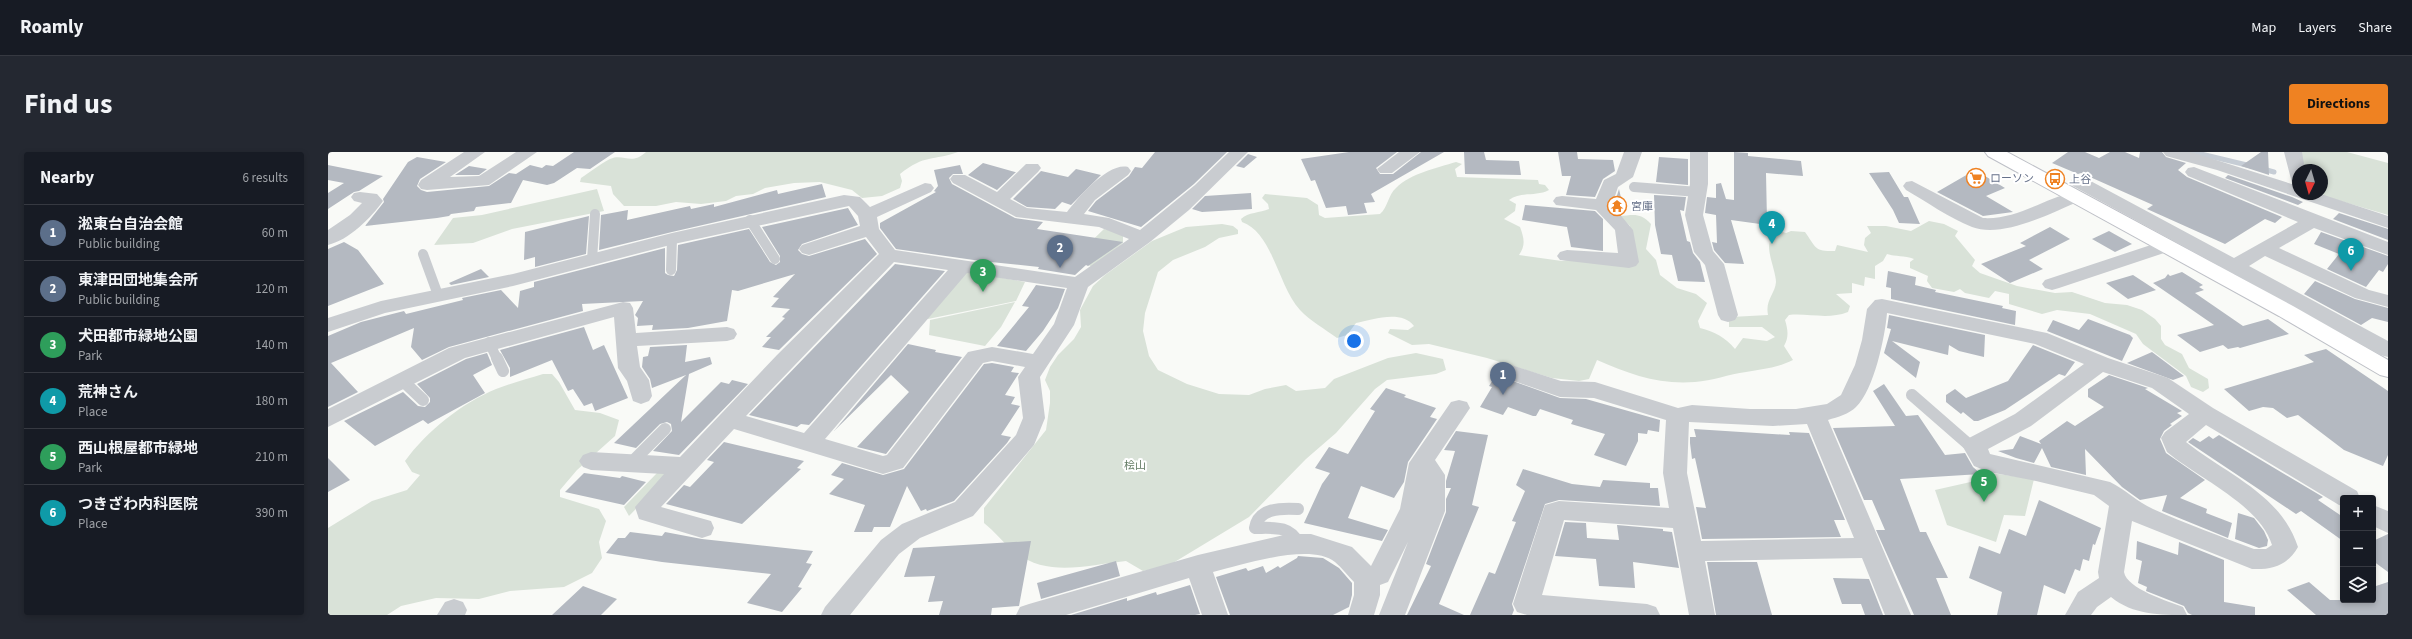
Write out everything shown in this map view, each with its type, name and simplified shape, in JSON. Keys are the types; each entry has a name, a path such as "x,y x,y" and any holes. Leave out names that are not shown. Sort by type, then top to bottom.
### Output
{"street":[{"path":"476,152 424,188 483,181 528,152"},
{"path":"834,615 890,547 911,531 964,509 979,494 1026,439 1034,418 1029,377 1064,325 1079,284 1143,238 1210,183 1239,152"},
{"path":"1386,169 1411,152"},
{"path":"1566,256 1629,261 1624,230 1618,221 1606,212 1603,205 1610,184 1624,177 1633,152"},
{"path":"1699,152 1698,192 1694,215 1704,252 1714,264 1728,315"},
{"path":"1994,152 2077,189 2166,246 2226,271 2388,350"},
{"path":"2172,152 2223,166 2292,190"},
{"path":"2293,152 2295,164"},
{"path":"999,200 1032,168"},
{"path":"1070,219 1090,196 1122,171"},
{"path":"2194,172 2313,221 2388,249"},
{"path":"960,179 1023,213 1102,222 1143,238"},
{"path":"1912,186 1979,223 1993,224 2023,218 2077,189 2118,194 2226,271 2388,370"},
{"path":"810,249 869,222 925,188"},
{"path":"328,239 357,219 374,201 371,198 360,196"},
{"path":"328,325 381,307 592,260 750,220 844,200 854,200 889,255"},
{"path":"2321,200 2388,222"},
{"path":"1562,201 1603,205"},
{"path":"2226,271 2313,221"},
{"path":"2052,284 2166,246"},
{"path":"2265,249 2358,292 2388,301"},
{"path":"889,255 963,265 1079,284"},
{"path":"702,528 651,514 647,510 650,503 685,466 889,255"},
{"path":"809,442 963,265"},
{"path":"1505,370 1560,389 1595,390 1678,416 1692,413 1775,418 1815,415 1833,410 1850,400 1870,357 1874,345 1877,309 1882,305 1994,330 2040,338 2100,363 2150,378 2205,414 2343,495"},
{"path":"328,419 372,398 402,380 457,352 489,342 623,308 629,368 638,380 640,396"},
{"path":"627,340 728,334"},
{"path":"729,420 884,465 895,462 976,357 992,354 1038,362"},
{"path":"2100,363 2023,420 1977,444 1975,447 1982,460 1997,466 2036,472 2095,486 2113,494 2122,504 2144,516 2252,559 2266,560 2279,555 2285,547 2285,536 2276,524 2248,496 2175,446 2173,438 2205,414"},
{"path":"1367,579 1379,575 1412,509 1421,463 1459,408"},
{"path":"1815,415 1898,615"},
{"path":"1678,416 1675,473 1702,615"},
{"path":"591,461 685,466"},
{"path":"1392,615 1432,519 1433,475 1429,468 1421,463"},
{"path":"2122,504 2111,572 2113,583 2126,594 2174,615"},
{"path":"2376,511 2388,509"},
{"path":"1647,615 1524,609 1555,511 1684,519"},
{"path":"2376,514 2388,523"},
{"path":"1029,615 1198,565 1288,544 1299,544 1324,546 1343,554 1367,579 1367,595 1361,615"},
{"path":"1689,551 1871,548"},
{"path":"1198,565 1215,615"},
{"path":"2078,615 2081,605 2086,598 2113,583"}],"lane":[{"path":"1634,187 1698,192"},
{"path":"592,260 595,214"},
{"path":"750,220 775,259"},
{"path":"671,270 672,239"},
{"path":"424,254 438,295"},
{"path":"489,342 503,371"},
{"path":"402,380 423,400"},
{"path":"1912,395 1967,443 1975,447"},
{"path":"631,463 665,429"},
{"path":"1298,509 1275,508 1258,520 1255,528 1287,530 1296,535 1299,544"}],"green space":[{"path":"646,152 958,152 916,163 900,174 902,181 900,188 882,196 862,198 852,190 820,182 794,183 765,188 753,194 736,196 726,201 701,204 676,202 656,206 624,206 613,194 611,186 580,182 581,178 610,159 619,157 632,159 641,156"},
{"path":"2299,152 2347,152 2388,163 2388,215 2328,197 2328,164 2301,164"},
{"path":"1456,162 1462,164 1455,169 1457,177 1538,180 1539,184 1545,185 1549,190 1514,197 1509,200 1516,204 1515,211 1504,219 1520,227 1524,241 1523,248 1519,255 1562,261 1581,258 1625,265 1630,226 1619,216 1636,215 1647,220 1651,224 1646,249 1656,260 1660,275 1677,288 1696,294 1707,303 1698,321 1700,328 1719,336 1735,349 1743,338 1767,341 1775,337 1762,327 1729,327 1729,320 1731,317 1768,315 1768,305 1776,282 1769,250 1770,242 1764,230 1768,228 1786,233 1791,231 1805,232 1816,248 1823,251 1835,251 1837,245 1868,252 1864,245 1865,238 1871,233 1867,226 1886,226 1911,231 1929,221 1944,224 1958,231 1955,236 1975,260 1972,266 1980,273 2017,286 2055,293 2072,292 2105,303 2127,305 2142,310 2155,319 2161,326 2161,339 2165,345 2182,354 2189,368 2208,379 2209,388 2203,392 2191,387 2186,376 2143,344 2136,334 2090,314 2057,310 2042,314 2009,304 2009,294 1995,291 1989,298 1965,293 1960,289 1954,292 1932,288 1927,281 1928,276 1910,268 1910,262 1914,259 1887,254 1883,261 1875,266 1875,279 1865,277 1864,286 1852,283 1852,293 1836,294 1850,306 1848,312 1833,316 1789,315 1785,320 1788,333 1784,346 1793,360 1787,363 1770,368 1708,380 1695,382 1669,382 1633,374 1597,360 1589,379 1579,381 1552,378 1487,358 1429,344 1412,345 1388,333 1390,329 1408,330 1414,326 1402,318 1386,317 1356,323 1347,335 1337,338 1300,310 1292,300 1268,248 1261,237 1252,228 1242,222 1241,219 1247,215 1269,209 1268,204 1262,198 1265,194 1307,198 1318,205 1319,215 1325,218 1380,214 1385,208 1393,191 1409,178"},
{"path":"597,189 604,211 512,229 473,243 434,245 453,218 482,215"},
{"name":"桧山","path":"1222,224 1233,226 1238,230 1238,234 1219,238 1205,247 1173,260 1158,272 1145,313 1143,331 1149,356 1158,370 1187,384 1219,394 1249,395 1265,389 1286,385 1296,391 1325,388 1334,379 1388,358 1416,353 1443,359 1446,370 1436,374 1387,380 1375,389 1336,433 1306,459 1249,517 1168,566 1143,571 1126,561 1066,568 1038,564 1024,558 1011,549 984,523 984,508 1046,430 1050,403 1050,391 1045,380 1050,367 1058,355 1074,339 1081,327 1080,310 1093,286 1105,275 1152,241 1186,227"},
{"path":"1104,229 1123,234 1123,243 1093,267 1073,259"},
{"path":"970,272 1025,282 1016,301 923,320 959,275"},
{"path":"1015,302 1001,327 985,346 929,335 930,320"},
{"path":"543,374 552,374 559,382 575,410 600,413 619,420 615,436 577,470 560,490 560,497 599,509 606,521 599,542 602,558 592,573 564,587 510,591 479,599 436,598 401,606 387,615 328,615 328,528 372,501 407,490 420,475 412,472 405,461 434,429 458,410 496,389"},
{"path":"1984,472 2034,479 2025,516 2004,515 1996,542 1947,525 1935,490 1975,481"},
{"path":"657,473 665,473 663,481 629,516 624,507"}],"building":[{"path":"574,152 615,152 590,169 577,168 554,183 547,185 523,180 511,203 476,207 474,211 451,214 449,216 437,218 365,226 384,202 383,199 408,162 417,157 446,162 420,179 417,186 421,190 427,192 489,186 509,173 516,174 530,165 542,168 546,165 553,166"},
{"path":"1155,152 1227,152 1194,184 1141,227 1088,211 1096,201 1129,176 1135,167 1142,168"},
{"path":"1349,152 1397,152 1376,168 1380,174 1393,174 1421,152 1444,152 1371,194 1375,202 1364,203 1367,213 1348,215 1346,206 1326,208 1315,180 1311,181 1301,159"},
{"path":"1464,152 1484,152 1486,160 1519,161 1521,175 1465,174"},
{"path":"1558,152 1577,152 1578,159 1613,160 1615,171 1603,179 1595,197 1566,195 1571,176 1562,176"},
{"path":"1734,152 1748,153 1748,156 1801,161 1803,176 1766,173 1767,221 1760,221 1760,224 1731,220 1744,264 1725,263 1714,250 1712,242 1717,243 1716,215 1705,213 1707,197 1716,198 1716,184 1721,183 1726,199 1734,200"},
{"path":"2068,152 2085,152 2099,158 2110,152 2125,152 2139,158 2140,152 2162,152 2166,157 2186,163 2178,170 2187,177 2282,217 2275,223 2265,219 2225,244 2147,209 2153,205 2081,173 2078,174 2052,163"},
{"path":"2261,152 2268,152 2269,175 2241,166"},
{"path":"1248,154 1257,157 1244,168 1236,166"},
{"path":"1659,157 1688,159 1688,185 1656,182"},
{"path":"983,163 1016,172 997,190 968,175"},
{"path":"328,165 383,176 359,191 354,192 328,209 328,193 344,183 328,180"},
{"path":"960,165 963,174 953,174 949,178 952,184 1015,218 1043,222 1037,229 1123,242 1088,266 1086,265 1075,275 1038,269 1039,267 981,261 896,249 880,228 880,223 936,192 934,191 938,186 934,170"},
{"path":"469,166 487,169 479,175 455,175"},
{"path":"1076,169 1101,175 1071,205 1062,202 1055,209 1027,207 1013,199 1041,171 1068,177"},
{"path":"1975,170 2005,188 1986,196 2013,212 1983,216 1937,192"},
{"path":"1889,172 1904,197 1908,197 1920,224 1899,223 1893,210 1869,173"},
{"path":"2228,175 2292,197 2292,200 2303,202 2298,205 2225,178"},
{"path":"822,184 826,197 599,250 601,215 628,210 627,220 690,206 691,209 714,204 714,207 777,190 778,194"},
{"path":"1619,189 1624,211 1619,211 1614,205"},
{"path":"1251,193 1252,209 1202,212 1192,209 1205,196"},
{"path":"1654,195 1686,197 1684,211 1680,210 1687,241 1690,242 1693,253 1700,262 1705,282 1678,281 1672,255 1661,254 1655,225"},
{"path":"1525,205 1595,211 1603,219 1603,251 1571,247 1567,227 1522,220"},
{"path":"848,208 858,225 802,244 798,250 802,254 809,256 865,239 877,254 779,350 762,347 771,337 766,337 785,318 782,317 790,309 771,307 779,298 773,297 795,274 738,291 732,290 727,321 688,328 652,330 653,325 637,326 638,318 635,315 643,301 582,304 583,311 449,347 422,360 411,347 414,328 331,363 358,392 328,407 328,336 361,322 404,311 406,314 463,300 462,298 501,290 518,308 520,291 534,287 534,282 665,248 665,273 674,276 677,270 678,245 749,229 770,262 776,265 780,262 780,256 762,227"},
{"path":"2339,213 2388,229 2388,240 2333,219"},
{"path":"589,216 586,254 535,267 535,257 524,260 525,232"},
{"path":"2050,227 2070,239 2029,260 2043,269 2010,283 1981,264 2026,246 2020,243"},
{"path":"2109,231 2132,244 2115,252 2092,239"},
{"path":"2321,232 2388,256 2388,264 2383,272 2379,270 2366,287 2327,269 2339,254 2314,244"},
{"path":"344,242 358,250 384,284 328,306 328,249"},
{"path":"895,264 945,271 809,425 801,424 797,427 749,415"},
{"path":"481,269 489,277 451,285 449,283"},
{"path":"1888,271 1916,277 1915,285 1936,290 1935,292 2003,306 2002,308 2016,311 2015,325 1891,299 1891,288 1886,287"},
{"path":"2182,272 2203,285 2199,287 2204,290 2195,293 2243,326 2268,319 2289,334 2240,348 2228,349 2223,345 2200,352 2177,335 2214,325 2153,283 2165,278 2168,274 2170,276"},
{"path":"2133,275 2156,290 2128,299 2106,283"},
{"path":"2315,281 2355,299 2388,308 2388,322 2372,318 2361,325 2304,294"},
{"path":"1036,285 1065,289 1058,308 1043,331 1026,351 997,346 1029,307 1022,306"},
{"path":"1889,315 1985,335 1984,357 1959,351 1949,345 1948,355 1892,341 1920,362 1916,378 1884,353 1891,329 1887,328"},
{"path":"2088,319 2130,335 2133,338 2122,361 2047,331 2053,320 2079,330"},
{"path":"584,327 593,350 604,345 628,398 595,411 592,403 584,406 573,389 568,391 552,360 510,377 510,368 500,350"},
{"path":"908,344 936,350 935,352 962,357 886,454 857,447 909,392 891,375 834,431"},
{"path":"687,345 685,362 710,357 712,364 689,374 681,422 721,382 729,384 732,380 748,384 679,455 653,451 672,431 671,424 667,422 660,424 636,448 614,443 686,375 652,388 650,379 642,367 643,357 648,356 650,347"},
{"path":"2033,345 2075,362 2065,376 2059,374 2005,410 1978,421 1974,421 1963,412 1961,414 1946,402 1946,395 1955,389 1966,398 2008,381"},
{"path":"2326,349 2388,391 2388,455 2383,466 2344,450 2298,415 2287,418 2273,408 2263,407 2249,411 2224,389 2314,362 2304,355"},
{"path":"2152,352 2184,376 2173,380 2127,363"},
{"path":"487,353 492,365 473,375 485,393 428,424 423,420 375,446 344,421 403,392 418,406 425,407 430,402 430,398 417,384 466,359"},
{"path":"992,363 1014,367 1011,372 1019,373 1005,395 1015,397 1011,404 1020,406 1001,435 1011,437 1007,443 954,501 927,511 926,509 921,511 907,486 890,527 874,527 872,532 854,532 865,505 829,494 844,479 831,475 842,463 883,475 904,469 984,364"},
{"path":"1496,375 1560,398 1586,399 1660,420 1659,432 1648,430 1647,434 1638,433 1638,441 1626,466 1594,455 1605,434 1571,424 1573,420 1540,409 1536,416 1533,416 1508,407 1503,415 1480,407 1492,387 1489,386"},
{"path":"2109,375 2148,388 2145,389 2182,411 2177,413 2182,416 2170,424 2172,425 2164,431 2160,439 2166,453 2205,480 2180,498 2207,509 2206,513 2232,523 2228,538 2162,511 2167,495 2140,500 2122,487 2085,449 2086,475 2051,467 2042,448 2034,463 1998,451 2013,449 2020,436 2041,444 2039,441 2067,421 2075,426 2104,407 2088,397 2088,389"},
{"path":"1884,384 1906,416 1918,415 1945,455 1965,453 1973,467 1981,474 1900,479 1920,532 1926,532 1948,578 1936,578 1951,615 1914,615 1876,530 1885,530 1872,500 1864,500 1833,428 1895,426 1873,391"},
{"path":"1386,388 1406,395 1404,397 1436,408 1430,417 1437,419 1408,462 1404,482 1394,498 1361,486 1348,518 1388,530 1382,541 1304,523 1322,484 1330,473 1315,468 1329,447 1348,454 1375,411 1370,409"},
{"path":"1694,429 1790,435 1789,432 1809,433 1845,520 1834,520 1841,537 1702,539 1696,507 1706,508 1695,458 1692,459 1690,437 1696,437"},
{"path":"1456,431 1488,435 1472,505 1479,507 1439,604 1464,615 1407,615 1431,566 1426,564 1446,512 1446,499 1451,488 1446,488 1446,481 1455,451 1444,450"},
{"path":"2219,435 2323,497 2318,500 2340,515 2340,539 2301,511 2296,514 2188,442 2193,438 2200,442 2209,436 2213,439"},
{"path":"724,442 804,461 797,468 801,469 742,524 666,504 684,485 690,487 714,462 707,460"},
{"path":"328,458 350,480 328,492"},
{"path":"1523,469 1572,484 1600,487 1603,480 1650,483 1650,488 1658,488 1660,506 1559,500 1545,504 1512,604 1514,610 1512,615 1470,615 1489,572 1495,574 1516,522 1512,521 1525,491 1516,485"},
{"path":"584,473 620,478 622,476 646,482 624,505 565,492"},
{"path":"2039,500 2101,528 2095,545 2093,544 2089,561 2083,559 2080,571 2075,569 2065,594 2044,585 2037,615 1997,615 2002,592 1969,578 1979,546 2000,554 2009,529 2026,536"},
{"path":"2238,513 2254,518 2264,531 2268,540 2267,546 2259,548 2235,539"},
{"path":"1565,522 1586,523 1587,538 1619,540 1617,525 1663,529 1663,531 1672,532 1679,568 1633,562 1635,588 1599,586 1596,559 1555,556"},
{"path":"630,532 662,536 665,532 702,539 813,551 806,563 812,564 798,587 802,588 782,612 747,603 771,574 662,562 606,553 618,538 625,538"},
{"path":"2388,534 2388,572 2376,563 2376,540"},
{"path":"1031,541 1019,606 992,608 991,615 939,615 943,601 928,602 935,576 904,577 913,548"},
{"path":"2137,541 2178,555 2179,542 2224,560 2224,602 2255,607 2255,615 2192,615 2188,613 2184,606 2146,591 2147,587 2138,583 2142,561 2136,559"},
{"path":"1298,556 1323,558 1339,568 1352,583 1352,595 1349,607 1333,615 1230,615 1216,577 1246,568 1248,571 1263,566 1266,573 1278,566 1280,568"},
{"path":"1116,561 1120,576 1041,599 1037,583"},
{"path":"1707,562 1757,562 1772,615 1716,615"},
{"path":"1833,578 1869,579 1883,615 1865,615 1861,604 1842,604"},
{"path":"2309,582 2330,600 2340,600 2340,603 2376,603 2376,586 2388,582 2388,615 2316,615 2287,590"},
{"path":"1190,585 1200,614 1071,615 1127,598 1127,601 1156,592 1157,595"},
{"path":"583,586 617,599 601,615 552,615"}],"waterway":[{"path":"2193,152 2251,166"},
{"path":"2263,169 2274,172"}],"place":[{"name":"ローソン","path":"1976,178"},
{"name":"上谷","path":"2055,179"},
{"name":"宮庫","path":"1617,206"},
{"name":"荒神さん","path":"1772,244"},
{"name":"東津田団地集会所","path":"1060,268"},
{"name":"つきざわ内科医院","path":"2351,271"},
{"name":"犬田都市緑地公園","path":"983,292"},
{"name":"淞東台自治会館","path":"1503,395"},
{"name":"西山根屋都市緑地","path":"1984,502"}]}
